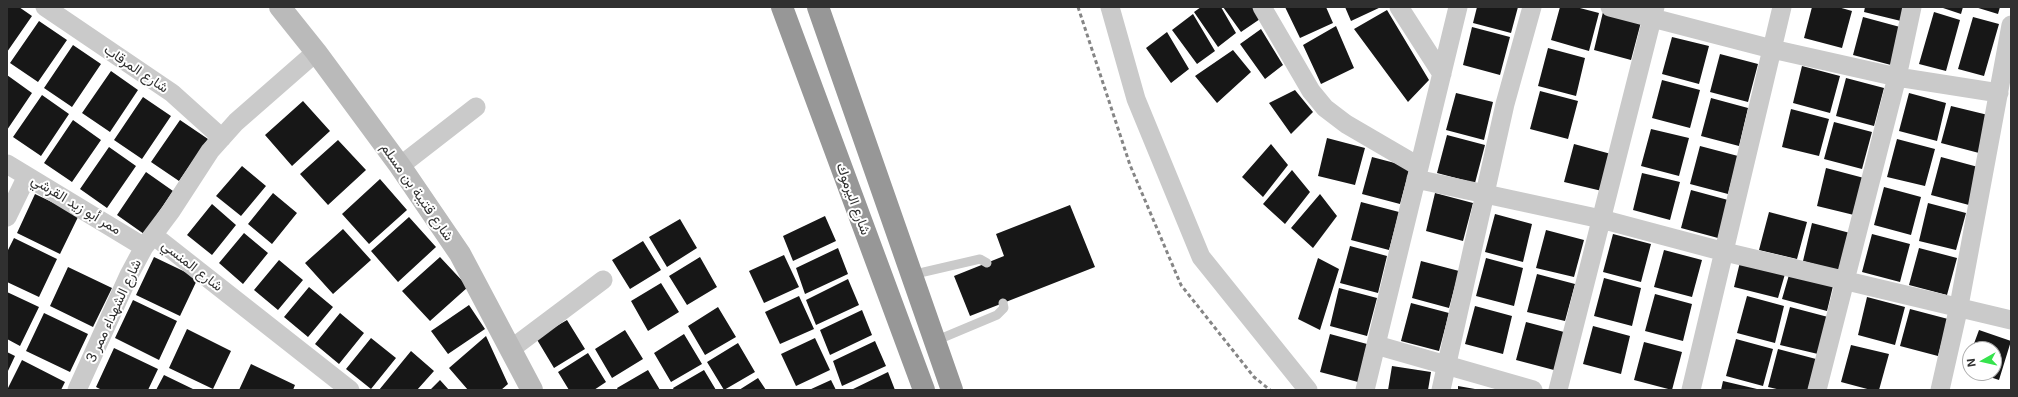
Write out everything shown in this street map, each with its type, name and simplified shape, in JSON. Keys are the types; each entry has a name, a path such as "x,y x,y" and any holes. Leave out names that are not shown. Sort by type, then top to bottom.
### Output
{"highway":[{"name":"شارع اليرموك","path":"782,7 924,390"},
{"name":"شارع اليرموك","path":"818,7 952,390"}],"street":[{"name":"شارع المرقاب","path":"45,7 172,93 222,138"},
{"name":"شارع قتيبة بن مسلم","path":"280,7 316,52 400,166 460,254 532,390"},
{"path":"1110,7 1136,99 1201,257 1308,390"},
{"path":"1262,7 1311,91 1325,108 1417,172 1485,194 1602,219 1725,252 1844,281 1959,306 2011,320"},
{"path":"1399,7 1442,74"},
{"path":"1366,390 1417,172 1458,7"},
{"path":"1441,390 1505,104 1532,7"},
{"path":"1610,7 1654,13 1772,49 1896,77 1999,93"},
{"path":"1691,390 1782,7"},
{"path":"1817,390 1896,77 1912,7"},
{"path":"1558,390 1654,13"},
{"path":"1940,390 1959,306 2011,25"},
{"name":"شارع المنسي","path":"316,52 254,106 210,151 149,241 350,390"},
{"path":"400,166 476,107"},
{"name":"ممر أبو زيد القرشي","path":"7,164 149,241"},
{"path":"7,217 27,176"},
{"name":"شارع الشهداء ممر 3","path":"77,390 129,275 149,241"},
{"path":"511,349 603,280"},
{"path":"1376,345 1533,390"}],"lane":[{"path":"911,275 980,259 987,263"},
{"path":"934,342 997,315 1004,308 1003,303"}],"building":[{"path":"7,7 19,7 32,16 7,52"},
{"path":"1201,7 1221,7 1236,33 1218,47 1194,12"},
{"path":"1223,7 1253,7 1260,19 1241,32"},
{"path":"1285,7 1326,7 1333,23 1300,38"},
{"path":"1345,7 1381,7 1351,21"},
{"path":"1477,7 1518,7 1511,33 1473,23"},
{"path":"1560,7 1576,7 1599,13 1589,51 1551,40"},
{"path":"1812,7 1838,7 1852,11 1842,48 1804,38"},
{"path":"1865,7 1905,7 1901,21 1864,12"},
{"path":"1940,7 1963,7 1961,14"},
{"path":"1975,7 2000,7 1998,14"},
{"path":"1387,10 1429,80 1408,102 1354,29"},
{"path":"1603,12 1641,22 1631,60 1594,50"},
{"path":"1934,12 1960,20 1946,71 1919,64"},
{"path":"1193,14 1215,51 1197,64 1172,30"},
{"path":"1863,17 1900,27 1891,65 1853,55"},
{"path":"1973,17 1999,24 1984,76 1958,69"},
{"path":"39,21 67,40 38,82 10,63"},
{"path":"1336,26 1354,68 1321,84 1303,45"},
{"path":"1472,27 1510,37 1500,75 1463,65"},
{"path":"1261,29 1283,65 1265,79 1240,44"},
{"path":"1167,32 1189,69 1171,83 1146,48"},
{"path":"1672,37 1709,46 1699,84 1662,74"},
{"path":"73,45 101,64 72,107 44,88"},
{"path":"1548,48 1585,58 1576,96 1538,86"},
{"path":"1233,50 1251,72 1217,103 1195,76"},
{"path":"1720,54 1758,64 1748,102 1710,92"},
{"path":"1802,66 1840,76 1830,113 1793,103"},
{"path":"111,71 138,90 110,132 82,113"},
{"path":"7,75 32,93 7,130"},
{"path":"1846,78 1884,88 1874,126 1836,116"},
{"path":"1662,80 1700,90 1690,128 1652,118"},
{"path":"1295,90 1313,112 1291,134 1269,103"},
{"path":"1540,91 1578,101 1568,139 1530,129"},
{"path":"1456,93 1493,102 1484,140 1446,130"},
{"path":"1909,93 1946,103 1937,141 1899,131"},
{"path":"42,95 69,114 41,156 13,137"},
{"path":"143,97 171,116 142,159 114,140"},
{"path":"1711,98 1748,108 1739,146 1701,136"},
{"path":"303,101 330,131 292,166 265,135"},
{"path":"1951,106 1988,115 1979,153 1941,143"},
{"path":"1791,109 1829,119 1819,156 1782,147"},
{"path":"73,120 101,140 72,182 44,163"},
{"path":"180,120 208,139 179,181 151,162"},
{"path":"1834,122 1872,132 1862,169 1824,159"},
{"path":"1651,129 1689,138 1679,176 1641,166"},
{"path":"1447,135 1485,145 1475,183 1437,173"},
{"path":"1327,138 1365,148 1355,185 1318,176"},
{"path":"1897,139 1935,149 1925,186 1887,177"},
{"path":"338,140 366,170 328,205 300,174"},
{"path":"1271,144 1288,165 1263,197 1242,177"},
{"path":"1574,144 1611,154 1602,191 1564,182"},
{"path":"1700,146 1738,156 1728,194 1690,184"},
{"path":"109,147 136,166 107,208 80,189"},
{"path":"1372,157 1410,167 1400,204 1362,194"},
{"path":"1941,157 1978,167 1969,205 1931,195"},
{"path":"242,166 266,186 241,216 216,196"},
{"path":"1826,168 1864,178 1854,215 1817,206"},
{"path":"1292,170 1310,192 1285,224 1263,204"},
{"path":"146,172 173,191 144,234 117,215"},
{"path":"1642,173 1680,182 1670,220 1633,210"},
{"path":"380,179 407,210 369,244 342,214"},
{"path":"1884,187 1921,197 1911,235 1874,225"},
{"path":"1691,190 1728,200 1718,238 1681,228"},
{"path":"273,193 297,213 272,244 248,224"},
{"path":"1435,193 1473,203 1463,241 1426,231"},
{"path":"35,194 79,215 60,254 17,233"},
{"path":"1320,194 1337,216 1313,248 1291,228"},
{"path":"1361,202 1399,212 1389,250 1351,240"},
{"path":"1928,203 1966,213 1956,250 1919,241"},
{"path":"212,204 236,225 212,255 187,235"},
{"path":"1070,205 1095,267 970,316 954,276 1004,256 996,234"},
{"path":"1769,212 1807,222 1797,259 1759,250"},
{"path":"1495,214 1532,224 1523,262 1485,252"},
{"path":"825,216 836,241 793,261 783,236"},
{"path":"409,217 436,247 398,282 371,251"},
{"path":"680,219 697,248 667,267 649,237"},
{"path":"1812,223 1850,233 1840,271 1803,261"},
{"path":"343,229 371,260 333,294 305,263"},
{"path":"1546,230 1584,240 1574,277 1536,268"},
{"path":"244,233 268,253 243,284 219,263"},
{"path":"1613,234 1651,244 1641,282 1603,272"},
{"path":"1872,234 1910,244 1900,282 1862,272"},
{"path":"14,238 57,259 39,297 7,282 7,252"},
{"path":"643,241 661,270 630,289 612,260"},
{"path":"1350,246 1387,256 1378,293 1340,283"},
{"path":"838,248 848,274 805,294 796,268"},
{"path":"1919,248 1957,258 1947,295 1909,285"},
{"path":"1664,250 1702,260 1692,297 1654,287"},
{"path":"784,255 799,287 764,303 749,271"},
{"path":"154,257 198,278 180,316 136,295"},
{"path":"440,257 468,287 430,321 402,291"},
{"path":"700,257 717,287 687,305 669,276"},
{"path":"1318,258 1339,269 1320,330 1298,319"},
{"path":"1486,258 1523,268 1514,306 1476,296"},
{"path":"279,260 303,280 278,310 254,290"},
{"path":"1421,261 1459,271 1449,308 1412,298"},
{"path":"1740,262 1785,274 1778,298 1734,287"},
{"path":"68,267 112,288 93,327 50,306"},
{"path":"1537,274 1575,284 1565,321 1527,312"},
{"path":"1789,275 1833,286 1827,311 1782,299"},
{"path":"1604,278 1641,288 1632,326 1594,316"},
{"path":"848,279 859,305 816,325 806,300"},
{"path":"661,283 679,312 648,331 631,301"},
{"path":"309,287 333,307 308,337 284,317"},
{"path":"1339,288 1377,298 1367,336 1330,326"},
{"path":"7,292 39,307 20,346 7,339"},
{"path":"1655,294 1692,304 1683,341 1645,331"},
{"path":"799,296 814,329 780,344 765,312"},
{"path":"1747,296 1784,306 1775,343 1737,333"},
{"path":"1867,297 1905,307 1895,345 1858,335"},
{"path":"133,300 177,321 159,360 115,338"},
{"path":"1411,303 1449,313 1439,351 1401,341"},
{"path":"469,305 485,329 448,354 431,331"},
{"path":"1475,306 1512,316 1503,354 1465,344"},
{"path":"718,307 736,337 705,355 688,326"},
{"path":"1790,307 1828,317 1818,354 1780,345"},
{"path":"1910,309 1948,319 1938,356 1900,346"},
{"path":"862,310 872,335 830,355 820,330"},
{"path":"44,313 88,334 70,372 26,351"},
{"path":"340,313 364,333 339,364 315,344"},
{"path":"567,320 585,349 554,368 536,338"},
{"path":"1526,322 1564,332 1554,370 1516,360"},
{"path":"1593,326 1630,336 1621,374 1583,364"},
{"path":"187,329 231,351 213,389 169,368"},
{"path":"625,330 643,359 612,378 595,349"},
{"path":"1979,330 2011,341 2002,370 2002,341 1975,341"},
{"path":"684,334 702,364 671,382 654,353"},
{"path":"1330,334 1367,344 1358,382 1320,372"},
{"path":"486,336 508,384 501,390 468,390 449,368"},
{"path":"371,338 396,358 371,389 346,369"},
{"path":"815,338 830,370 796,386 781,354"},
{"path":"1736,339 1773,349 1763,386 1726,376"},
{"path":"875,341 886,366 842,386 833,361"},
{"path":"1644,342 1682,352 1672,390 1634,380"},
{"path":"738,343 755,372 724,390 707,362"},
{"path":"1851,345 1889,354 1879,390 1871,390 1841,382"},
{"path":"114,348 158,369 148,390 102,390 96,387"},
{"path":"1778,349 1816,359 1808,390 1781,390 1768,387"},
{"path":"411,351 434,371 417,390 379,390"},
{"path":"7,352 15,356 7,373"},
{"path":"588,353 606,382 594,390 569,390 558,372"},
{"path":"22,360 65,382 61,390 7,390"},
{"path":"251,364 295,385 293,390 239,390"},
{"path":"1392,366 1431,372 1428,390 1388,390"},
{"path":"648,370 660,390 618,390 617,388"},
{"path":"704,370 716,390 674,390 673,388"},
{"path":"888,372 895,390 851,390"},
{"path":"164,375 195,390 156,390"},
{"path":"758,378 766,390 739,390"},
{"path":"440,380 449,390 430,390"},
{"path":"831,380 836,390 809,390"},
{"path":"1723,381 1757,389 1757,390 1721,390"},
{"path":"1458,386 1475,389 1475,390 1458,390"}],"railway":[{"path":"1078,7 1130,165 1181,285 1254,377 1270,390"}]}
